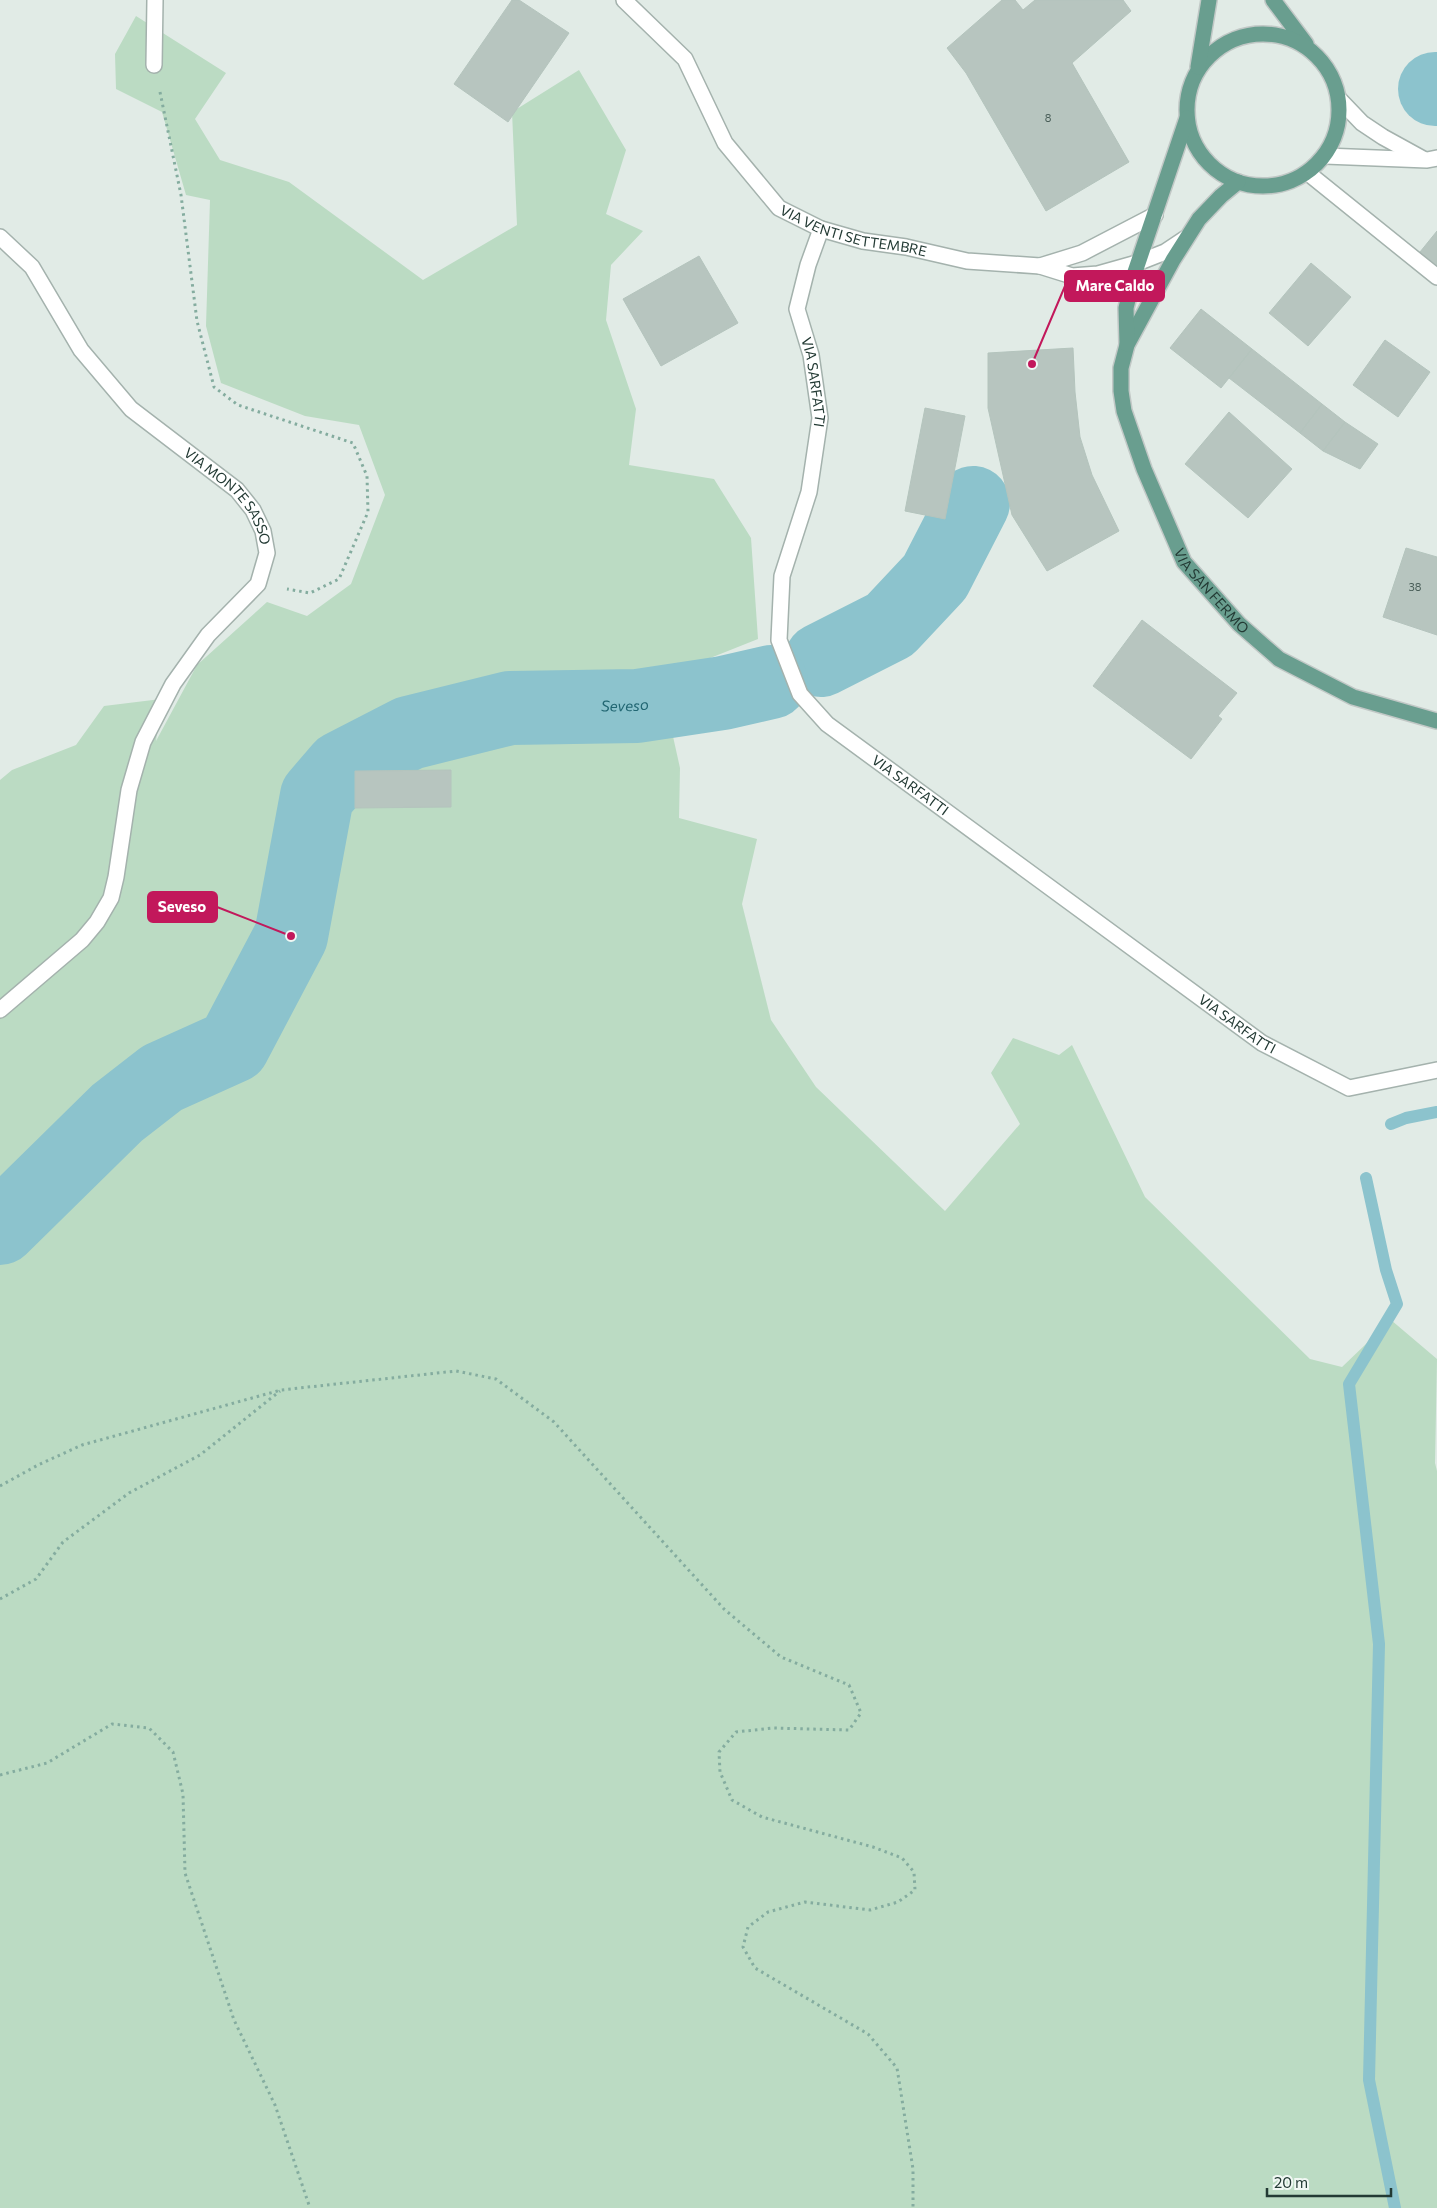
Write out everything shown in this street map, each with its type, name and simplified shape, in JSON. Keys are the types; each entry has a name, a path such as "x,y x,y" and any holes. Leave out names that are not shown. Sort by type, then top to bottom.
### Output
{"main road":[{"path":"1127,345 1126,308 1138,263 1187,118 1188,94 1197,71 1209,0"},
{"path":"1187,118 1194,142 1207,162 1238,182 1258,186 1290,182 1308,173 1325,156 1337,132 1340,114 1339,99 1330,71 1310,49 1273,0"},
{"path":"1197,71 1206,58 1221,46 1238,37 1257,33 1275,34 1294,39 1310,49"},
{"path":"1127,345 1186,238 1199,219 1221,196 1238,182"},
{"name":"VIA SAN FERMO","path":"1127,345 1121,368 1121,392 1124,411 1144,469 1184,562 1239,624 1278,659 1353,697 1437,721"}],"street":[{"path":"154,65 155,0"},
{"name":"VIA VENTI SETTEMBRE","path":"624,0 685,60 725,143 779,208 821,229 863,241 906,247 967,261 1040,266 1072,276 1105,273 1138,263 1165,252 1186,238"},
{"path":"1339,99 1362,123 1383,137 1432,159"},
{"path":"1325,156 1432,159"},
{"path":"1308,173 1437,277"},
{"name":"VIA VENTI SETTEMBRE","path":"1040,266 1082,253 1155,215"},
{"name":"VIA SARFATTI","path":"821,229 808,265 797,309 812,356 820,418 809,492 782,576 779,631 779,640 800,694 827,724 1262,1043 1349,1088 1437,1070"},
{"name":"VIA MONTE SASSO","path":"0,237 32,267 81,350 131,409 236,490 253,510 263,531 267,553 258,584 208,635 173,684 143,742 129,790 116,878 110,898 97,922 82,940 0,1010"}],"path":[{"path":"154,65 181,195 197,321 214,387 238,405 353,443 367,476 368,512 340,578 310,593 258,584"},
{"path":"0,1486 38,1465 82,1445 281,1390 456,1371 496,1379 554,1422 724,1609 781,1657 849,1685 861,1713 849,1730 773,1728 736,1732 719,1752 720,1772 732,1800 762,1817 873,1847 902,1858 914,1872 915,1890 898,1902 870,1910 805,1902 768,1912 748,1926 743,1947 755,1968 868,2034 896,2068 913,2169 913,2208"},
{"path":"0,1599 36,1579 63,1542 122,1498 200,1455 281,1390"},
{"path":"0,1775 47,1763 112,1724 149,1728 173,1752 183,1794 185,1873 234,2020 275,2105 310,2208"}],"green space":[{"path":"136,16 226,73 195,119 220,160 289,182 423,280 517,225 512,112 579,70 626,150 606,214 643,231 611,265 606,320 636,409 629,465 714,479 751,538 758,639 660,678 680,768 679,818 757,839 742,904 771,1020 816,1087 945,1211 1020,1124 991,1073 1013,1038 1059,1055 1072,1045 1145,1197 1310,1359 1342,1367 1391,1320 1437,1359 1435,1463 1437,1471 1437,2208 0,2208 0,780 12,770 76,745 104,706 161,699 156,741 197,665 267,602 307,616 351,584 385,495 359,425 305,416 221,383 206,326 210,200 186,195 162,112 116,89 115,54"}],"building":[{"path":"512,0 519,0 569,33 508,122 454,84"},
{"path":"1002,0 1015,0 1023,10 1035,0 1123,0 1131,11 1072,63 1129,162 1046,211 966,73 947,48"},
{"path":"1437,231 1437,266 1420,252"},
{"path":"699,256 738,323 661,366 623,299"},
{"path":"1311,263 1351,297 1308,346 1269,313"},
{"path":"1201,309 1252,349 1221,388 1170,348"},
{"path":"1385,340 1430,372 1398,417 1353,385"},
{"path":"1073,348 1080,437 1092,475 1119,531 1047,571 1012,515 988,408 988,353"},
{"path":"1252,349 1322,404 1300,433 1229,378"},
{"path":"1322,404 1345,422 1323,451 1300,433"},
{"path":"925,408 965,416 945,519 905,511"},
{"path":"1229,412 1292,469 1248,518 1185,464"},
{"path":"1345,422 1378,444 1360,469 1323,451"},
{"path":"1406,548 1437,557 1437,635 1383,617"},
{"path":"1142,620 1237,693 1218,716 1222,719 1191,759 1093,686"},
{"path":"451,770 451,807 355,808 355,771"}],"waterway":[{"name":"Seveso","path":"821,660 890,625 935,577 973,503"},
{"name":"Seveso","path":"0,1228 117,1113 162,1078 233,1046 291,936 317,796 341,768 409,733 510,708 637,706 723,693 771,682"},
{"path":"1391,1124 1406,1118 1437,1112"},
{"path":"1366,1178 1386,1270 1397,1304 1349,1384 1379,1644 1369,2080 1395,2208"}],"place":[{"name":"Mare Caldo","path":"1032,364"},
{"name":"Seveso","path":"291,936"}]}
